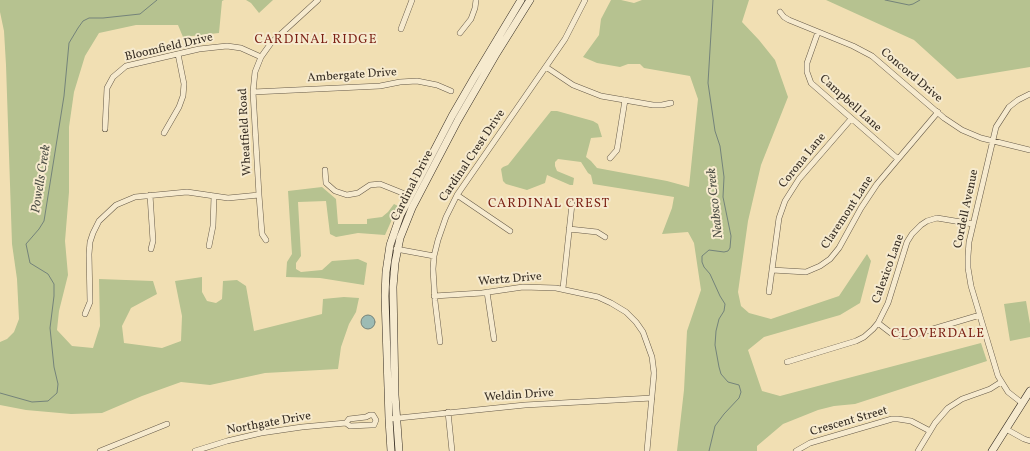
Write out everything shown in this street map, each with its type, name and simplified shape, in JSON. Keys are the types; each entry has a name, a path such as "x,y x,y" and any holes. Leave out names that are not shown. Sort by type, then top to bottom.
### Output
{"main road":[{"name":"Cardinal Drive","path":"399,451 392,418 385,286 390,247 400,216 410,196 474,78 521,0"},
{"name":"Cardinal Drive","path":"391,451 393,287 394,272 403,229 412,208 458,120 495,56 530,0"},
{"path":"992,451 1030,391"}],"street":[{"name":"Wheatfield Road","path":"266,240 262,234 259,196 253,92 255,72 264,52 277,37 318,0"},
{"path":"401,29 412,0"},
{"path":"460,33 471,19 476,0"},
{"name":"Cardinal Crest Drive","path":"440,342 434,296 434,256 441,228 457,195 565,39 585,0"},
{"name":"Concord Drive","path":"780,12 789,20 853,46 872,56 938,112 962,130 992,141 1030,150"},
{"name":"Campbell Lane","path":"818,32 807,60 807,69 813,85 898,159"},
{"name":"Bloomfield Drive","path":"105,129 106,92 110,82 117,72 132,64 199,49 227,46 241,48 261,57"},
{"path":"164,133 179,107 183,96 184,84 178,54"},
{"path":"546,67 582,90 601,96 658,105 667,105 671,103"},
{"name":"Ambergate Drive","path":"253,92 380,86 412,82 437,85 451,91"},
{"name":"Cordell Avenue","path":"1022,403 1008,392 1001,382 980,315 968,268 969,242 996,127 1004,113 1014,103 1030,94"},
{"path":"610,158 617,150 625,100"},
{"name":"Claremont Lane","path":"772,270 806,272 815,269 830,259 839,248 869,196 938,112"},
{"name":"Corona Lane","path":"769,292 779,218 788,194 799,179 851,119"},
{"path":"325,170 326,183 335,191 347,195 358,193 370,185 380,184 410,196"},
{"path":"85,314 90,302 89,250 93,234 104,215 116,205 129,198 187,192 228,198 259,196"},
{"path":"150,195 153,241 151,249"},
{"path":"457,195 510,231"},
{"path":"209,246 213,226 214,196"},
{"path":"563,288 572,204"},
{"name":"Calexico Lane","path":"787,362 856,341 868,334 878,323 891,295 907,242 916,229 927,221 937,218 973,224"},
{"path":"569,229 597,232 605,237"},
{"path":"390,247 434,256"},
{"name":"Wertz Drive","path":"434,296 533,287 563,288 590,294 620,308 636,322 647,339 652,357 654,373 647,451"},
{"path":"487,292 494,339"},
{"path":"878,323 891,333 906,337 980,315"},
{"path":"918,451 944,412 955,403 990,389 1001,382"},
{"name":"Weldin Drive","path":"392,418 525,405 652,398"},
{"path":"448,412 452,451"},
{"name":"Northgate Drive","path":"196,451 261,433 346,423 350,426 374,425 376,420 373,415 370,415 366,417 349,419 346,423"},
{"name":"Crescent Street","path":"796,451 810,443 892,419 904,419 911,421 930,431"},
{"path":"100,451 112,449 167,424"},
{"path":"1006,429 1030,441"}],"green space":[{"path":"0,0 224,0 222,1 219,33 183,37 178,25 136,25 99,33 85,56 74,92 69,127 69,192 65,241 68,275 59,311 57,330 72,346 93,348 100,326 99,279 153,281 157,294 131,308 122,326 124,343 162,348 181,341 182,316 175,281 202,277 202,292 207,301 216,303 222,299 223,281 237,280 246,286 254,331 322,314 323,299 344,297 359,298 356,312 349,324 341,347 338,369 265,373 210,385 181,382 142,396 102,413 71,414 26,410 0,405 0,342 7,339 14,332 19,319 17,279 12,244 6,65"},
{"path":"246,0 273,0 259,13 251,3"},
{"path":"611,0 621,0 634,3 642,0 749,0 742,22 775,60 788,97 761,165 748,221 738,292 741,306 749,313 771,319 839,296 867,254 871,261 860,303 840,315 764,337 748,350 762,391 780,396 981,343 987,361 855,404 834,406 818,410 783,424 757,446 757,451 677,451 684,390 687,331 701,290 694,243 688,232 662,234 672,208 674,197 593,184 591,175 581,162 558,159 555,162 557,171 574,178 573,185 547,175 545,183 527,190 506,184 503,181 501,169 508,165 551,111 557,111 593,121 598,124 602,137 591,138 586,157 597,168 667,181 689,187 698,99 690,76 644,68 640,64 628,64 620,67 597,63 583,57 599,35 601,19"},
{"path":"826,0 1030,0 1030,67 957,79 914,40"},
{"path":"322,187 336,199 338,224 367,224 367,219 382,217 394,204 398,206 385,235 358,233 336,237 330,234 326,201 298,202 301,256 296,263 296,269 301,272 322,270 332,261 358,259 367,263 364,285 320,278 286,277 287,262 292,254 288,191"},
{"path":"1026,301 1030,324 1030,337 1010,341 1004,304"}],"water":[{"path":"365,315 371,315 375,319 375,325 371,329 365,329 361,325 361,319"}],"waterway":[{"name":"Powells Creek","path":"0,393 32,402 48,401 57,393 58,384 54,367 50,328 54,284 48,274 30,263 26,244 44,221 64,96 69,43 83,21 89,18 140,14 157,0"},
{"name":"Neabsco Creek","path":"709,451 715,426 739,398 741,392 739,385 728,382 721,374 715,345 716,331 719,319 724,311 725,304 710,274 702,262 702,256 709,250 724,252 728,251 730,248 731,236 723,197 724,177 720,146 715,131 708,83 713,0"},
{"name":"Neabsco Creek","path":"885,0 909,5 920,0"}],"district":[{"name":"CARDINAL RIDGE","path":"316,41"},
{"name":"CARDINAL CREST","path":"549,205"},
{"name":"CLOVERDALE","path":"938,335"}]}
